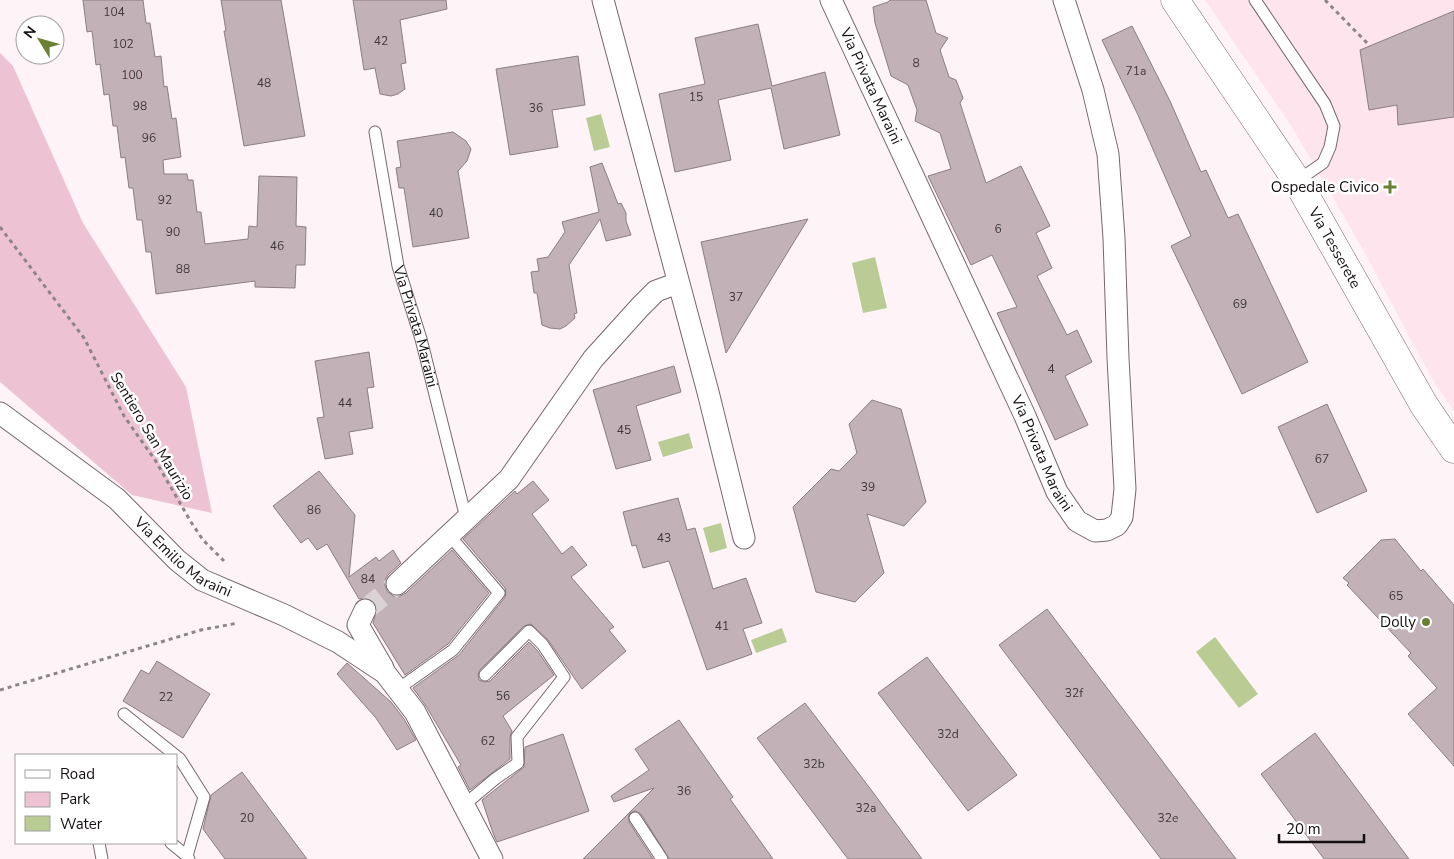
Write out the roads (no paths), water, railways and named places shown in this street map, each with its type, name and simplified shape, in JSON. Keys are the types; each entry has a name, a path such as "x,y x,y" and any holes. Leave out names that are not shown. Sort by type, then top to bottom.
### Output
{"street":[{"path":"603,0 708,392 744,538"},
{"name":"Via Privata Maraini","path":"831,0 1025,416 1058,492 1078,521 1095,531 1107,530 1117,525 1122,516 1125,490 1114,238 1108,154 1093,90 1064,0"},
{"name":"Via Tesserete","path":"1176,0 1297,181 1424,405 1454,449"},
{"path":"396,584 509,479 599,352 656,291 678,283"},
{"name":"Via Emilio Maraini","path":"0,412 117,500 177,560 202,580 284,615 338,642 392,681"},
{"name":"Via Emilio Maraini","path":"361,618 392,681 415,712 492,859"}],"lane":[{"path":"1255,0 1325,104 1334,126 1330,147 1323,163 1297,181"},
{"name":"Via Privata Maraini","path":"375,132 398,266 421,339 466,518"},
{"path":"392,681 453,650 499,593 449,536"},
{"path":"464,805 518,763 517,737 564,677 543,645 529,631 485,675"},
{"path":"124,714 174,754"},
{"path":"172,844 188,858 204,797 178,758"},
{"path":"635,818 662,859"},
{"path":"99,844 102,859"}],"water":[{"path":"601,114 610,147 594,151 586,118"},
{"path":"875,257 887,308 863,313 852,263"},
{"path":"689,433 693,448 663,457 658,442"},
{"path":"721,523 727,548 710,553 703,528"},
{"path":"782,628 787,642 756,653 751,640"},
{"path":"1215,637 1258,694 1239,708 1196,652"}],"tunnel":[{"path":"365,610 397,584"}],"place":[{"name":"Ospedale Civico","path":"1390,187"},
{"name":"Dolly","path":"1426,622"}]}
